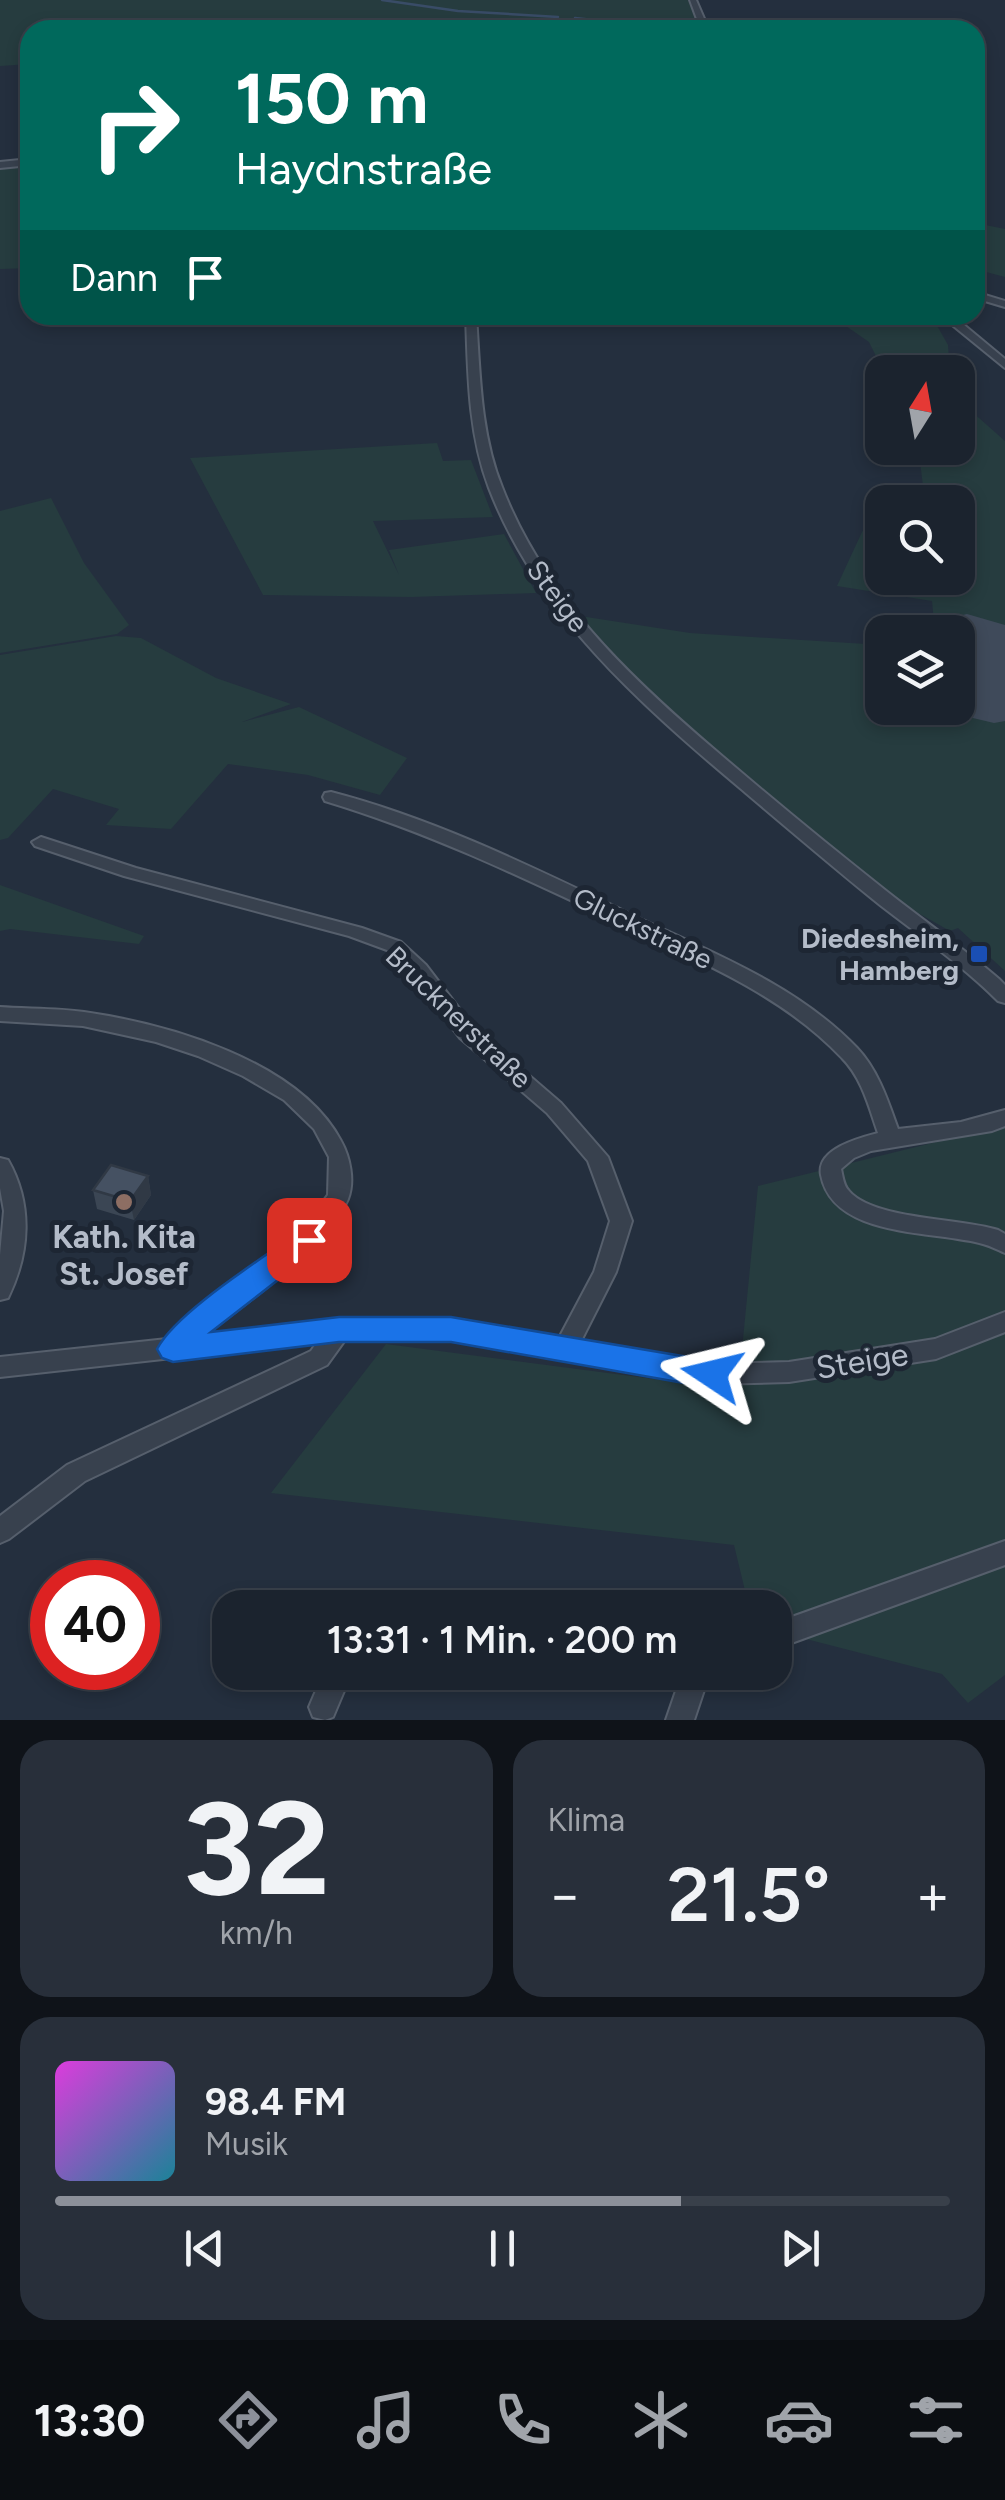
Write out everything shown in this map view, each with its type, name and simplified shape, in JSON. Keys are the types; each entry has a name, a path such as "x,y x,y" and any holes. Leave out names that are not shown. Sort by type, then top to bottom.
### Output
{"street":[{"name":"Steige","path":"471,325 476,396 494,484 527,554 568,615 622,674 692,740 896,908 948,944 1005,996"},
{"path":"957,325 1005,365"},
{"name":"Gluckstraße","path":"331,797 529,872 704,956 811,1019 851,1054 875,1092 891,1139"},
{"name":"Brucknerstraße","path":"41,842 130,872 356,932 394,946 419,970 467,1033 554,1108 597,1157 621,1221 605,1272 566,1348"},
{"path":"0,1014 83,1019 160,1036 222,1056 271,1081 311,1112 339,1149 339,1196 309,1240 203,1320 173,1349"},
{"path":"1005,1118 949,1134 860,1144 830,1166 832,1186 846,1202 867,1213 990,1236 1005,1244"},
{"path":"0,1291 12,1260 16,1211 3,1181"},
{"name":"Steige","path":"0,1367 339,1330 451,1330 712,1374 789,1372 936,1350 1005,1322"},
{"path":"0,1531 76,1473 319,1358 339,1330"},
{"path":"792,1630 1005,1553"},
{"path":"323,1707 330,1690"},
{"path":"680,1720 683,1690"}],"green space":[{"path":"0,0 688,0 696,20 20,20 20,65 0,66"},
{"path":"0,166 20,169 20,268 0,269"},
{"path":"985,225 1005,229 1005,277 985,272"},
{"path":"844,325 937,325 948,345 949,355 876,355 869,342"},
{"path":"975,414 1005,441 1005,971 958,928 950,931 911,909 692,741 622,674 580,616 690,633 865,644 865,725 975,725 975,615 933,615 932,601 894,595 975,595 975,485 923,485 920,465 975,465"},
{"path":"437,443 443,461 471,460 493,517 373,521 399,575 389,550 504,534 536,593 411,597 263,595 190,458"},
{"path":"51,498 84,563 129,625 117,634 0,653 0,511"},
{"path":"865,528 865,590 837,586"},
{"path":"116,636 141,638 216,678 291,704 242,722 299,707 407,758 380,795 308,775 228,764 171,829 106,825 119,809 53,789 8,838 0,840 0,655"},
{"path":"0,885 144,936 139,944 0,931"},
{"path":"1005,1125 1005,1675 968,1703 942,1674 792,1635 792,1590 745,1590 734,1545 271,1493 386,1344 738,1390 758,1186"}],"building":[{"path":"111,1165 148,1176 130,1201 93,1190"}],"waterway":[{"path":"382,0 458,11 558,17"},
{"path":"575,18 594,20"}],"runway":[{"path":"975,659 994,691"}],"place":[{"name":"Diedesheim, Hamberg","path":"979,954"},
{"name":"Kath. Kita St. Josef","path":"124,1202"}],"route":[{"path":"309,1240 203,1320 173,1349 339,1330 451,1330 712,1374"}]}
